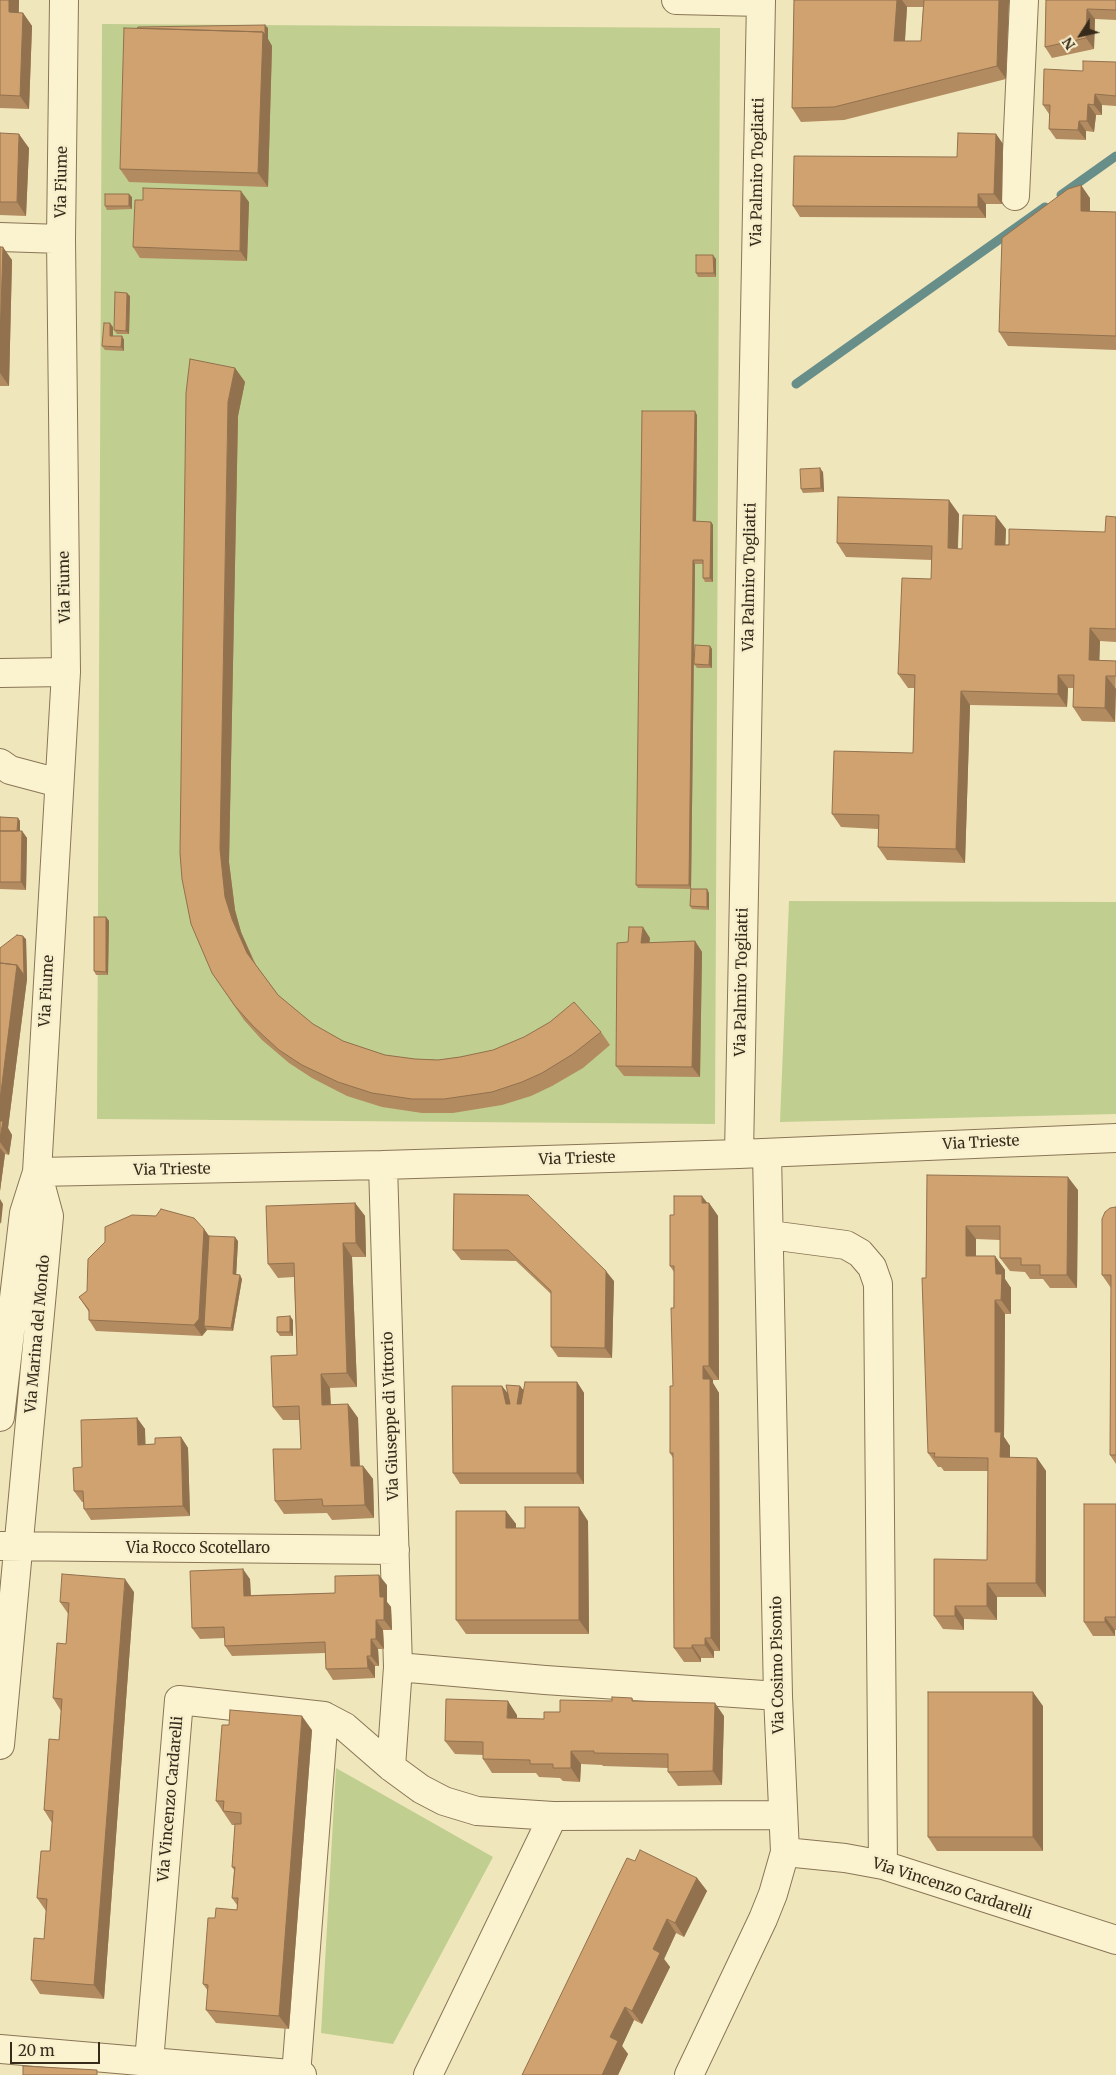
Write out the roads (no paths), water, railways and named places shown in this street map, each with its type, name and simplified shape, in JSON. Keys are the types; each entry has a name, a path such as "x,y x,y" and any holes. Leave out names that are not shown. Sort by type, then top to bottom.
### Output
{"street":[{"name":"Via Fiume","path":"37,1172 66,672 61,239 64,0"},
{"path":"676,0 761,1"},
{"path":"1015,196 1024,0"},
{"name":"Via Palmiro Togliatti","path":"739,1154 761,1"},
{"path":"0,237 61,239"},
{"path":"0,673 66,672"},
{"path":"0,763 10,770 59,783"},
{"name":"Via Trieste","path":"37,1172 382,1165 739,1154 1116,1138"},
{"name":"Via Cosimo Pisonio","path":"689,2075 763,1918 773,1894 785,1852 778,1696 768,1153"},
{"name":"Via Giuseppe di Vittorio","path":"382,1165 398,1667 391,1767"},
{"name":"Via Marina del Mondo","path":"0,1417 24,1213 37,1172"},
{"name":"Via Marina del Mondo","path":"0,1745 9,1547 49,1216 37,1172"},
{"path":"770,1235 846,1245 860,1253 872,1267 878,1284 883,1865"},
{"name":"Via Rocco Scotellaro","path":"9,1547 395,1550"},
{"path":"398,1667 545,1680 778,1696"},
{"name":"Via Vincenzo Cardarelli","path":"149,2062 179,1700 324,1716 345,1727 391,1767 421,1789 476,1811 553,1816 783,1815"},
{"path":"296,2074 324,1716"},
{"path":"428,2075 553,1816"},
{"name":"Via Vincenzo Cardarelli","path":"785,1852 845,1858 883,1865 1116,1940"},
{"path":"0,2049 302,2075"}],"waterway":[{"path":"1061,195 1116,156"},
{"path":"796,384 1045,207"}]}
